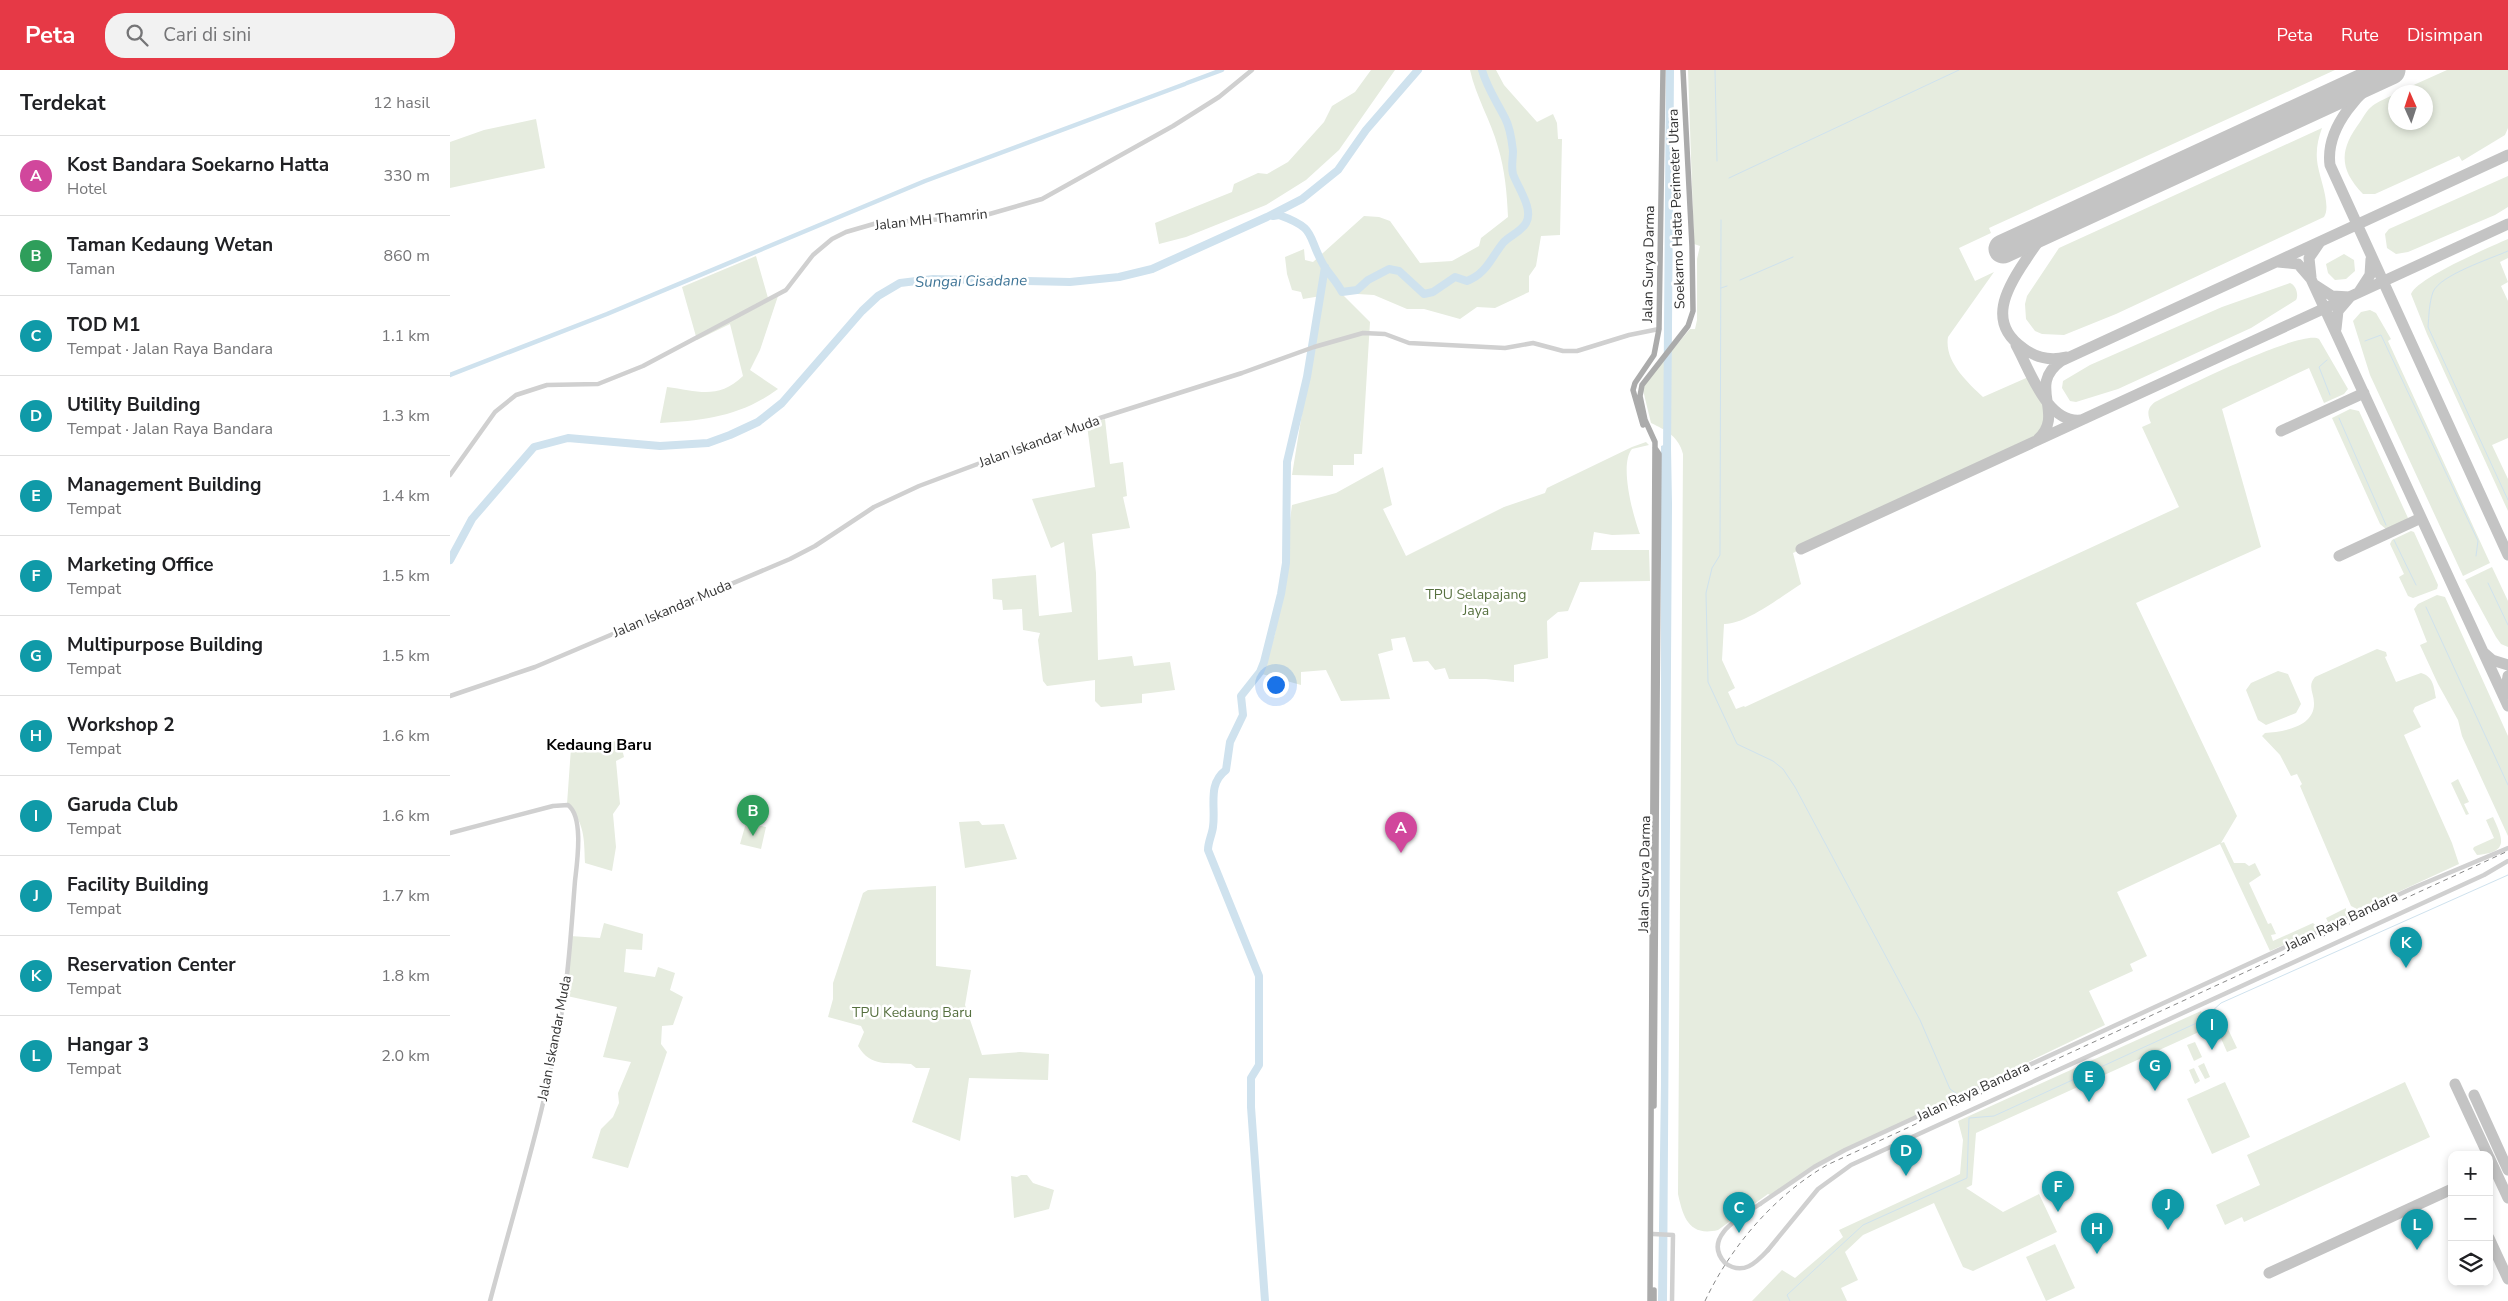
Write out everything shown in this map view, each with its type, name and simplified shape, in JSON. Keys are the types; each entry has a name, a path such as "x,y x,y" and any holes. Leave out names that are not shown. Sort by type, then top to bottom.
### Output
{"main road":[{"name":"Jalan Surya Darma","path":"1654,1301 1656,1234 1659,620 1658,454 1639,415 1633,390 1635,383 1654,355 1659,329 1663,70"},
{"name":"Soekarno Hatta Perimeter Utara","path":"1655,448 1655,440 1645,420 1640,390 1644,381 1691,322 1693,312 1692,246 1683,70"},
{"name":"Jalan Surya Darma","path":"1650,1301 1655,448"}],"street":[{"name":"Jalan MH Thamrin","path":"450,475 495,412 516,395 547,385 598,384 643,366 777,295 790,285 813,255 832,239 846,232 877,223 979,217 1042,199 1173,126 1219,97 1252,70"},
{"name":"Jalan Iskandar Muda","path":"450,696 535,667 790,559 895,496 1100,418 1234,375 1307,349 1371,332 1385,334 1410,343 1505,348 1533,343 1563,351 1577,351 1629,335 1659,329"},
{"name":"Jalan Iskandar Muda","path":"450,833 553,806 568,805 574,811 577,819 576,863 565,991 521,1192 490,1301"},
{"name":"Jalan Raya Bandara","path":"2508,848 2413,888 1845,1150 1814,1167 1732,1222 1722,1233 1718,1249 1721,1258 1728,1266 1741,1269 1756,1263 1812,1196 1837,1174 1865,1158 2484,874 2508,861"},
{"path":"1656,1234 1671,1234 1672,1301"}],"green space":[{"path":"1371,70 1395,70 1339,150 1306,180 1266,205 1186,237 1159,244 1155,223 1232,192 1234,184 1258,173 1267,174 1288,162 1324,122 1332,106 1355,92"},
{"path":"1470,70 1496,70 1504,85 1537,122 1553,114 1557,123 1558,139 1562,139 1560,235 1541,236 1536,266 1529,276 1529,292 1495,308 1477,307 1460,319 1424,309 1407,309 1374,295 1341,293 1370,322 1362,454 1354,454 1354,465 1333,465 1333,476 1292,475 1321,296 1303,299 1301,292 1292,290 1287,274 1285,257 1304,249 1305,260 1313,262 1364,216 1379,217 1390,221 1420,263 1452,261 1479,246 1481,238 1508,217 1505,182 1500,156 1495,137"},
{"path":"1688,70 2335,70 1989,228 1991,233 1959,248 1975,281 1994,272 1948,337 1948,346 1953,363 1964,378 1983,397 2033,375 2047,402 2050,419 2047,427 2042,435 2033,442 1793,553 1801,584 1753,615 1733,623 1724,624 1722,660 1735,688 1728,692 1736,709 1745,707 2179,507 2142,427 2151,423 2148,411 2155,402 2239,362 2266,351 2308,338 2319,339 2348,389 2344,394 2324,403 2309,368 2222,409 2261,547 2136,603 2237,816 2221,843 2224,842 2234,863 2245,863 2249,866 2255,863 2261,875 2249,883 2268,924 2271,923 2276,934 2271,935 2273,941 2313,923 2320,929 2270,951 2220,844 2117,892 2147,956 2130,964 2133,971 2089,991 2105,1025 1820,1162 1770,1195 1768,1194 1718,1230 1708,1231 1700,1231 1689,1223 1682,1210 1678,1194 1683,454 1678,443 1667,431 1651,423 1642,386 1690,329 1695,329 1697,320 1697,259 1700,246 1694,244"},
{"path":"2447,70 2508,70 2508,128 2505,135 2462,161 2459,156 2375,194 2363,194 2349,176 2345,158 2353,132 2368,110 2388,97 2388,130 2433,130 2433,85 2414,85"},
{"path":"536,119 545,168 450,188 450,142 484,130"},
{"path":"2322,128 2319,136 2317,156 2326,198 2324,217 2116,314 2064,335 2042,334 2035,331 2026,319 2025,304 2027,296 2059,248"},
{"path":"2508,176 2508,207 2495,215 2408,252 2396,254 2387,248 2385,234 2389,229"},
{"path":"2508,239 2508,258 2500,262 2508,282 2501,286 2508,301 2508,438 2492,445 2508,479 2508,511 2427,334 2411,294 2416,287 2440,272"},
{"path":"2344,254 2354,260 2355,271 2346,279 2335,280 2328,273 2326,264"},
{"path":"756,256 768,298 779,293 760,350 750,370 778,389 736,411 692,421 660,423 667,387 698,392 716,391 734,384 743,376 730,324 697,340 682,287"},
{"path":"2290,283 2296,290 2296,300 2251,328 2118,389 2076,402 2070,401 2062,388 2063,381 2090,365 2222,307"},
{"path":"2370,310 2376,313 2391,339 2388,341 2490,563 2463,576 2370,375 2353,321 2361,312"},
{"path":"2350,409 2359,411 2408,518 2387,530 2380,524 2332,418"},
{"path":"1105,419 1110,464 1123,462 1127,496 1123,497 1130,528 1092,534 1096,573 1098,660 1132,656 1134,666 1170,662 1175,690 1142,694 1142,703 1101,707 1095,701 1095,680 1047,686 1043,681 1038,640 1040,633 1023,630 1022,609 1003,610 1002,600 993,599 992,579 1036,575 1039,616 1072,612 1064,542 1051,548 1032,499 1095,487 1087,425"},
{"name":"TPU Selapajang Jaya","path":"1646,442 1649,445 1632,449 1628,456 1627,466 1628,490 1640,534 1612,535 1594,532 1591,550 1649,550 1650,581 1580,582 1568,611 1558,612 1547,621 1548,658 1514,665 1514,682 1486,679 1449,679 1445,668 1435,670 1428,661 1413,662 1405,637 1391,639 1393,650 1378,654 1390,699 1341,701 1326,670 1301,672 1301,685 1262,674 1275,634 1292,505 1336,493 1383,467 1392,505 1383,509 1406,556 1504,507 1545,493 1547,488"},
{"path":"2411,531 2414,532 2438,585 2437,589 2413,598 2408,596 2399,577 2404,574 2390,544 2392,540"},
{"path":"2492,567 2508,601 2508,647 2501,644 2496,637 2465,580"},
{"path":"2437,595 2445,597 2508,736 2508,836 2462,736 2458,720 2438,684 2420,645 2427,642 2414,609 2418,604"},
{"path":"2377,649 2386,652 2387,656 2385,657 2396,682 2421,673 2425,674 2432,683 2436,698 2415,707 2413,711 2421,727 2404,735 2452,843 2459,864 2359,910 2351,906 2300,786 2302,784 2297,774 2291,776 2280,755 2262,736 2265,733 2297,727 2309,718 2313,711 2314,703 2311,683 2315,677"},
{"path":"2278,671 2288,674 2301,704 2296,713 2266,725 2258,720 2246,690 2251,683"},
{"path":"620,741 624,757 616,761 620,804 613,814 616,847 612,871 585,863 582,831 577,818 567,804 571,748 574,744"},
{"path":"2458,779 2469,802 2464,804 2469,814 2466,815 2451,783"},
{"path":"2493,817 2500,833 2501,844 2494,851 2477,855 2473,849 2474,847 2494,838 2486,820"},
{"path":"979,821 982,825 1004,824 1017,859 965,868 959,822"},
{"path":"746,823 766,827 761,849 740,844"},
{"name":"TPU Kedaung Baru","path":"936,886 936,966 971,970 965,1005 982,1055 1020,1052 1049,1054 1048,1080 969,1078 960,1141 912,1122 930,1068 916,1068 911,1064 874,1061 863,1053 858,1046 864,1032 861,1026 828,1017 833,999 833,983 863,893 868,890"},
{"path":"2346,908 2346,916 2325,926 2325,923 2328,922 2326,918"},
{"path":"604,923 643,934 642,950 626,949 624,972 655,977 658,967 675,973 670,990 683,997 673,1025 662,1026 661,1044 667,1052 628,1168 592,1158 601,1129 613,1117 619,1103 618,1093 631,1062 603,1057 617,1007 567,996 570,936 600,938"},
{"path":"2201,1011 2210,1027 1976,1133 1972,1185 1966,1188 2003,1212 2039,1194 2057,1232 1973,1271 1963,1267 1934,1203 1863,1235 1845,1252 1858,1280 1841,1288 1847,1301 1752,1301 1782,1270 1795,1278 1843,1237 1839,1230 1960,1174 1963,1140 1958,1121"},
{"path":"2228,1029 2237,1048 2227,1052 2219,1034"},
{"path":"2195,1042 2202,1057 2194,1061 2187,1045"},
{"path":"2204,1063 2210,1077 2205,1079 2198,1066"},
{"path":"2194,1068 2200,1081 2195,1084 2189,1070"},
{"path":"2225,1082 2250,1137 2212,1154 2187,1099"},
{"path":"2405,1082 2430,1137 2244,1222 2242,1217 2225,1225 2216,1205 2260,1185 2247,1155"},
{"path":"1027,1175 1033,1183 1054,1190 1049,1209 1014,1218 1011,1176 1017,1177"},
{"path":"2055,1244 2075,1288 2046,1301 2026,1257"}],"water":[{"path":"1666,444 1671,448 1672,504 1667,1301 1658,1301 1661,1084 1661,446"}],"waterway":[{"path":"1187,83 1222,70"},
{"name":"Sungai Cisadane","path":"450,560 472,519 534,447 568,438 660,446 708,443 730,435 758,422 782,403 862,311 878,296 900,283 933,279 1070,282 1119,277 1152,269 1267,217 1302,199 1338,170 1366,130 1418,70"},
{"path":"1273,216 1279,215 1306,229 1324,266 1342,292 1357,290 1368,280 1389,269 1399,271 1424,294 1433,292 1455,277 1467,281 1474,278 1484,270 1503,243 1524,226 1528,217 1527,205 1513,174 1513,151 1508,126 1489,89 1482,70"},
{"path":"1667,454 1670,70"},
{"path":"1715,70 1717,161"},
{"path":"1729,178 1959,70"},
{"path":"450,375 607,314 925,181 1185,84"},
{"path":"1721,220 1720,555 1712,568 1706,593 1708,682 1737,744 1773,761 1783,769 1795,787 1920,1020 1950,1089 1957,1094"},
{"path":"2508,251 2455,274 2437,286 2433,292 2429,310 2428,327 2508,500"},
{"path":"1740,280 1793,257"},
{"path":"1265,1301 1251,1107 1251,1078 1259,1065 1259,976 1208,850 1214,819 1214,789 1216,782 1226,770 1230,742 1243,715 1241,696 1260,672 1264,662 1281,594 1286,563 1287,462 1307,377 1325,267"},
{"path":"1721,288 1727,286"},
{"path":"2365,341 2381,335 2478,541 2476,556"},
{"path":"2327,360 2319,367 2330,395"},
{"path":"2339,418 2386,525"},
{"path":"2394,540 2416,585"},
{"path":"2488,583 2508,625"},
{"path":"2426,607 2508,785"},
{"path":"1790,1301 1787,1295 1863,1225 1967,1178 1969,1118 1994,1116 2201,1021 2221,1003 2508,875"}],"taxiway":[{"path":"2392,70 2357,98 2339,123 2333,137 2330,165 2508,555"},
{"path":"2038,439 2046,429 2048,420 2047,380 2051,371 2061,361 2508,155"},
{"path":"2066,357 2043,358 2023,348 2005,328 2003,306 2018,272 2039,241 2048,230 2075,215"},
{"path":"1801,549 2508,224"},
{"path":"2311,277 2309,258 2320,242"},
{"path":"2359,292 2370,275 2371,259"},
{"path":"2278,262 2298,264 2311,279 2508,706"},
{"path":"2315,285 2332,296 2350,297 2338,311 2336,329"},
{"path":"2016,345 2034,381 2049,405 2069,419 2081,420"},
{"path":"2281,431 2364,393"},
{"path":"2339,556 2421,518"},
{"path":"2484,653 2492,660 2508,665"},
{"path":"2505,695 2508,676"},
{"path":"2455,1084 2486,1151"},
{"path":"2474,1095 2508,1170"},
{"path":"2493,1166 2508,1198"},
{"path":"2269,1273 2448,1191"},
{"path":"2490,1241 2508,1279"}],"runway":[{"path":"2003,249 2391,70"}],"railway":[{"path":"1705,1301 1728,1261 1756,1224 1789,1192 1827,1165 2508,851"}],"place":[{"name":"Taman Kedaung Wetan","path":"753,836"},
{"name":"Kost Bandara Soekarno Hatta","path":"1401,853"},
{"name":"Reservation Center","path":"2406,968"},
{"name":"Garuda Club","path":"2212,1050"},
{"name":"Multipurpose Building","path":"2155,1091"},
{"name":"Management Building","path":"2089,1102"},
{"name":"Utility Building","path":"1906,1176"},
{"name":"Marketing Office","path":"2058,1212"},
{"name":"Facility Building","path":"2168,1230"},
{"name":"TOD M1","path":"1739,1233"},
{"name":"Hangar 3","path":"2417,1250"},
{"name":"Workshop 2","path":"2097,1254"}],"district":[{"name":"Kedaung Baru","path":"599,744"}]}
